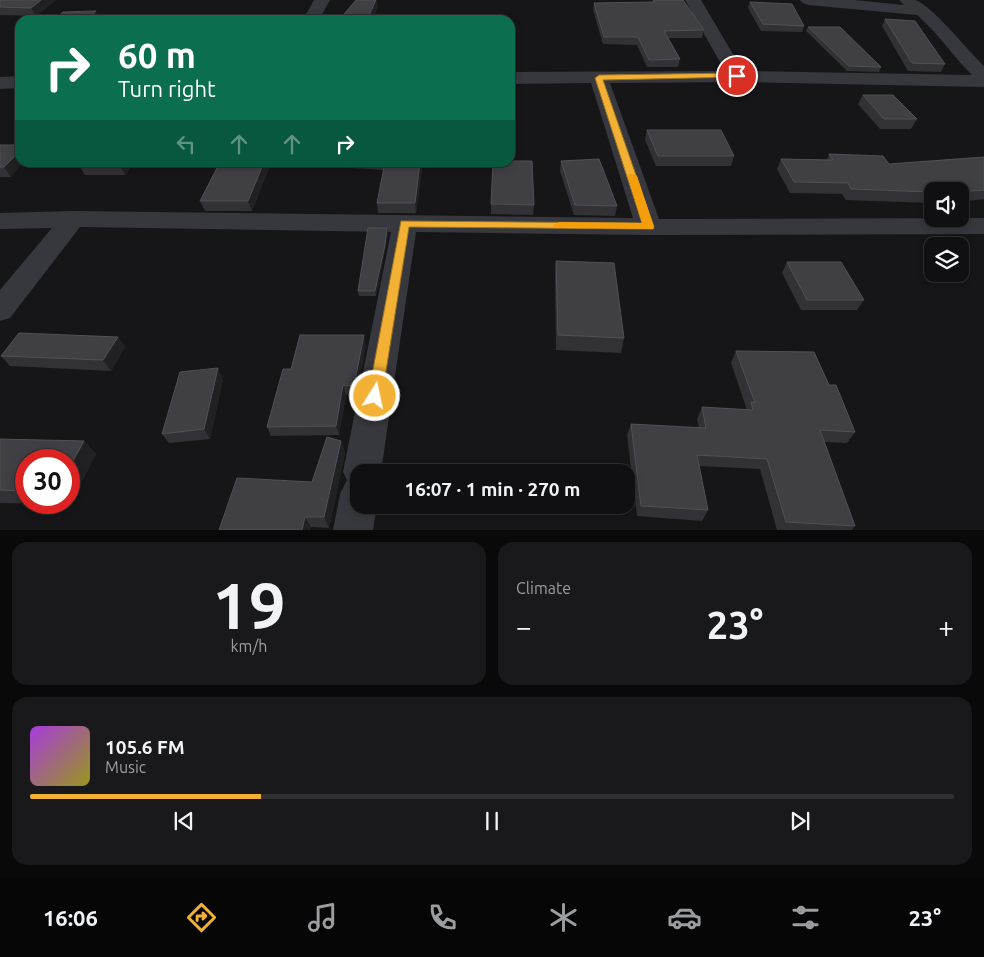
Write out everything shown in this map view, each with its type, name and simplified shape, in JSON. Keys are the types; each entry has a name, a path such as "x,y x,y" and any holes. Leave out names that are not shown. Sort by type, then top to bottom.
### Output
{"street":[{"path":"314,15 322,0"},
{"path":"693,0 737,76"},
{"path":"808,0 913,5 936,23 961,54 984,76"},
{"path":"515,78 737,76 984,81"},
{"path":"599,78 649,227"},
{"path":"0,83 15,82"},
{"path":"0,220 73,219 649,227 984,226"},
{"path":"0,310 73,219"},
{"path":"363,464 405,223"},
{"path":"353,530 356,514"}],"building":[{"path":"0,0 41,0 31,8 0,7"},
{"path":"356,0 376,0 369,15 343,15"},
{"path":"653,0 683,0 704,30 664,31 680,59 649,60 638,37 604,37 594,3 654,2"},
{"path":"750,2 792,4 804,26 763,24"},
{"path":"96,11 92,15 60,15 63,12"},
{"path":"885,19 915,21 945,64 912,63"},
{"path":"808,27 840,27 881,67 849,66"},
{"path":"863,95 893,95 917,119 884,119"},
{"path":"647,130 721,130 734,156 658,156"},
{"path":"0,145 15,145 15,156 4,167 0,167"},
{"path":"829,154 883,156 889,164 984,157 984,190 969,191 969,182 924,182 924,192 851,189 848,183 794,182 781,159 833,160"},
{"path":"599,159 617,206 575,205 561,161"},
{"path":"515,161 532,161 534,205 491,204 493,167 515,167"},
{"path":"217,167 262,167 248,201 200,201"},
{"path":"384,167 419,167 415,203 377,203"},
{"path":"368,228 387,228 385,245 375,291 358,291"},
{"path":"556,261 614,263 624,338 558,335"},
{"path":"787,262 841,262 864,300 807,300"},
{"path":"19,333 118,337 103,360 1,356"},
{"path":"300,335 364,335 354,386 343,385 336,426 267,427 283,369 291,369"},
{"path":"736,351 814,352 829,385 836,385 855,432 820,430 855,526 786,522 767,459 697,455 708,510 641,506 631,424 706,428 702,407 753,410 751,402 755,403"},
{"path":"218,368 204,429 162,434 180,372"},
{"path":"327,437 341,441 324,517 305,517 302,530 219,530 237,478 312,482"},
{"path":"0,439 84,441 80,449 15,449 15,491 0,490"}],"slow traffic":[{"path":"559,225 649,227 633,176"}],"route":[{"path":"375,396 405,223 649,227 599,78 737,76"}]}
